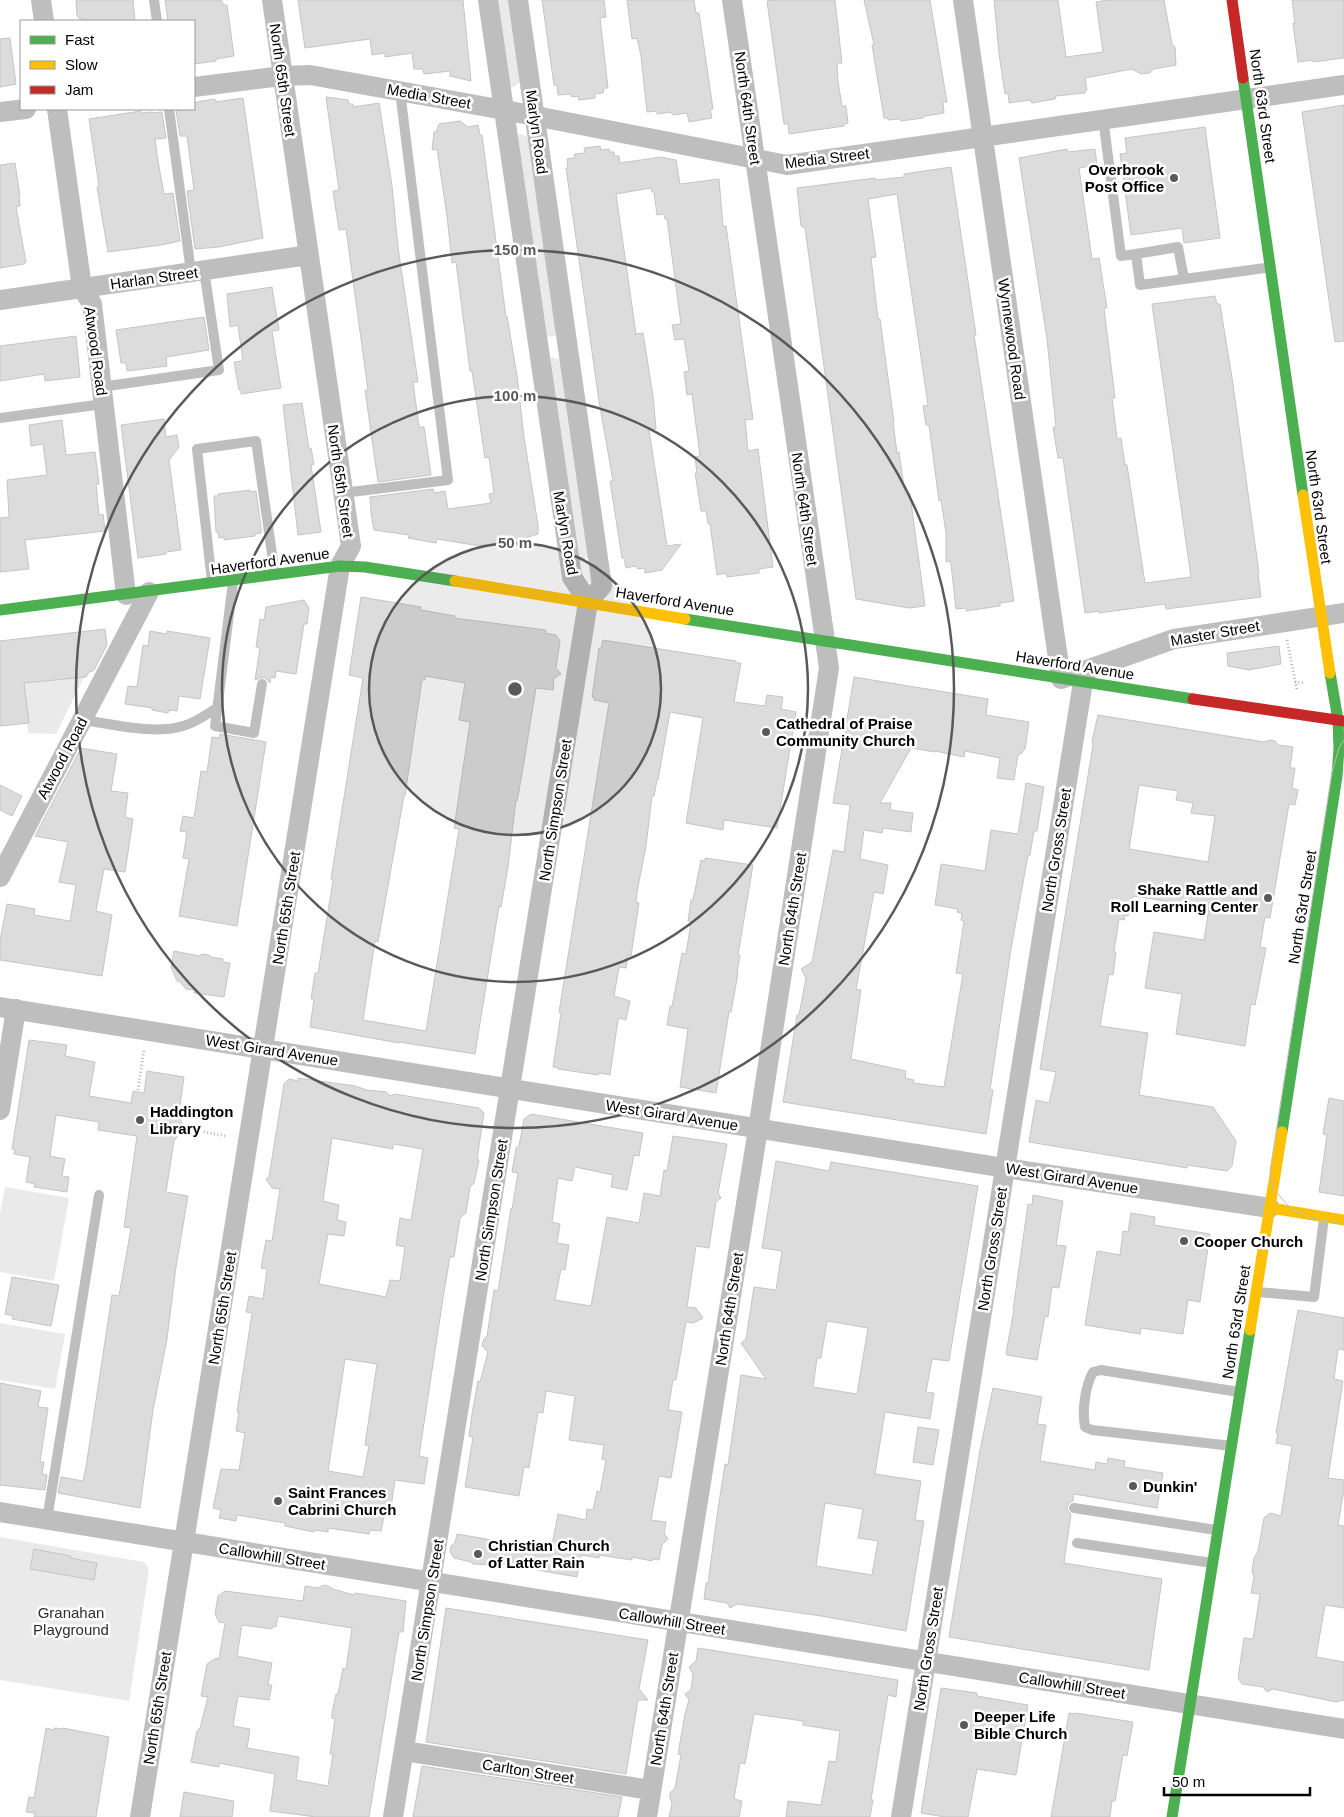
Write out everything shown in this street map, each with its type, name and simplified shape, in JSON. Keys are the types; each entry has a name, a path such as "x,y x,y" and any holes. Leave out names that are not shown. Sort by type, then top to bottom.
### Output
{"main road":[{"name":"North 63rd Street","path":"1172,1817 1337,776 1341,721 1320,616 1232,0"},
{"name":"Haverford Avenue","path":"0,610 340,566 365,567 1061,679 1341,721"},
{"name":"West Girard Avenue","path":"1270,1208 1344,1220"}],"street":[{"path":"41,0 44,20"},
{"name":"North 65th Street","path":"140,1817 340,566 351,546 272,0"},
{"name":"Marlyn Road","path":"488,0 572,577 588,602 602,586 518,0"},
{"name":"North 64th Street","path":"647,1817 830,668 824,641 732,0"},
{"name":"Wynnewood Road","path":"963,0 1061,679"},
{"name":"Media Street","path":"195,87 282,76 310,75 504,110 787,166 1344,84"},
{"path":"0,112 20,110"},
{"name":"Atwood Road","path":"57,110 82,288 92,304 126,595"},
{"name":"Harlan Street","path":"0,300 309,255"},
{"path":"538,348 568,344"},
{"name":"Atwood Road","path":"0,877 9,844 82,720 149,592"},
{"name":"North Simpson Street","path":"394,1817 588,602"},
{"name":"Master Street","path":"1061,679 1174,639 1344,613"},
{"name":"North Gross Street","path":"901,1817 1083,682"},
{"path":"0,1110 8,1008"},
{"name":"West Girard Avenue","path":"8,1008 758,1129 1270,1208"},
{"name":"Callowhill Street","path":"0,1512 1344,1729"},
{"name":"Carlton Street","path":"404,1751 651,1790"}],"lane":[{"path":"154,0 157,20"},
{"path":"343,493 448,480 400,91"},
{"path":"0,418 218,370 198,272 169,110"},
{"path":"1104,118 1121,256 1178,247 1184,279"},
{"path":"1136,254 1140,285 1271,267"},
{"path":"212,583 198,449 256,441 275,575"},
{"path":"233,581 215,726 254,733 262,684"},
{"path":"82,720 154,730 170,729 186,726 217,708"},
{"path":"47,1520 99,1195"},
{"path":"1256,1292 1314,1298 1324,1217"},
{"path":"1232,1446 1092,1430 1085,1426 1084,1418 1088,1381 1093,1372 1101,1370 1240,1392"},
{"path":"1074,1508 1218,1530"},
{"path":"1077,1543 1213,1563"}],"path":[{"path":"1287,635 1297,693"},
{"path":"1295,682 1304,683"},
{"path":"138,1090 144,1049"},
{"path":"183,1128 226,1136"}],"green space":[{"path":"493,0 510,0 520,82 514,87 510,87"},
{"path":"520,134 528,137 557,333 554,336 547,337 516,136"},
{"path":"552,357 560,360 589,556 583,561 579,561 549,359"},
{"path":"84,677 56,734 28,733 24,683"},
{"path":"5,1187 69,1198 54,1281 0,1272 0,1214"},
{"path":"0,1323 65,1334 55,1389 0,1380"},
{"name":"Granahan Playground","path":"0,1537 144,1562 149,1569 129,1701 0,1680"}],"building":[{"path":"76,0 133,0 135,20 84,20 77,16"},
{"path":"165,0 221,0 224,5 227,5 234,56 195,64 195,20 168,20"},
{"path":"298,0 463,0 471,81 450,76 450,71 424,74 423,69 414,69 412,53 385,57 385,53 372,55 370,39 305,48"},
{"path":"542,0 604,0 606,17 600,18 608,88 604,88 603,93 595,94 595,98 579,100 578,96 572,97 570,94 558,95 557,85 554,85"},
{"path":"627,0 694,0 696,13 699,13 713,109 710,110 712,118 689,122 687,113 673,115 670,112 657,114 657,111 647,112 641,56 637,38 632,39"},
{"path":"835,0 842,63 837,63 838,81 842,106 846,106 848,123 844,124 844,126 789,134 788,124 784,124 767,1"},
{"path":"864,0 930,0 947,102 943,102 944,113 901,121 899,119 888,120 888,118 884,118 872,45 874,45"},
{"path":"994,0 1058,0 1066,57 1103,52 1096,2 1107,0 1164,0 1172,44 1175,47 1176,65 1153,69 1150,73 1141,74 1132,69 1085,78 1087,90 1085,93 1056,96 1055,99 1032,103 1030,100 1009,103 1008,93 1005,94 999,54"},
{"path":"1292,0 1344,0 1344,58 1298,62"},
{"path":"10,38 16,84 0,87 0,39"},
{"path":"326,97 348,100 349,104 353,104 353,107 379,103 418,382 413,382 419,427 424,427 431,475 378,482 365,390 368,390 346,229 339,230 333,191 339,190"},
{"path":"243,98 263,238 219,247 195,249 187,191 194,190 187,136 180,136 176,110 195,110 195,103 215,99 215,102"},
{"path":"1344,105 1344,341 1335,342 1302,112"},
{"path":"141,111 141,113 162,112 166,138 155,139 158,161 164,194 173,193 180,241 108,252 97,187 99,186 89,119"},
{"path":"460,121 468,127 478,125 480,135 482,135 506,317 517,376 524,437 538,525 538,534 519,540 520,545 503,548 502,543 480,546 437,539 436,543 408,538 409,535 374,530 371,513 370,497 433,489 434,493 445,491 448,509 491,503 489,494 494,493 489,457 485,458 472,371 470,371 456,262 452,263 437,149 432,150 434,132 436,132 439,124"},
{"path":"1205,127 1220,238 1184,243 1182,228 1131,235 1120,154 1127,153 1125,138"},
{"path":"600,146 601,150 609,149 610,152 614,152 614,156 619,156 620,163 661,157 676,160 680,184 719,179 723,226 726,226 753,419 745,420 748,451 758,449 773,567 759,569 759,573 727,577 726,573 717,575 710,524 708,524 706,511 701,511 695,473 697,473 695,457 700,456 692,394 687,395 684,372 689,371 684,339 675,340 672,325 681,324 667,219 665,219 664,214 657,215 654,192 652,192 651,188 616,194 636,334 643,333 653,396 656,429 649,430 667,546 681,544 662,570 645,573 645,568 638,569 635,566 626,568 624,558 622,558 610,481 613,481 599,401 566,168 568,168 567,159 574,158 575,154 585,153 584,148"},
{"path":"1067,149 1068,152 1095,149 1097,165 1079,168 1092,259 1099,258 1107,308 1104,308 1115,398 1112,398 1117,439 1121,438 1125,465 1127,465 1145,583 1191,577 1152,304 1215,296 1217,304 1220,304 1233,384 1261,597 1166,609 1165,604 1099,613 1099,611 1085,613 1063,458 1058,458 1053,427 1056,427 1047,339 1019,158"},
{"path":"15,163 20,196 20,206 16,207 26,262 0,268 0,165"},
{"path":"951,167 1014,601 1000,603 1000,606 966,611 966,608 956,609 951,564 950,561 946,562 946,533 941,500 939,501 929,425 926,425 923,406 928,405 897,194 868,199 876,257 871,258 897,453 899,452 905,494 910,494 925,606 909,608 856,599 805,228 801,226 797,188 875,178 875,180 904,177 904,174"},
{"path":"272,287 279,330 272,331 281,388 241,394 234,362 243,361 238,325 230,327 227,294"},
{"path":"204,317 209,350 166,357 167,366 127,371 126,363 121,363 116,330"},
{"path":"76,336 80,377 45,381 44,374 0,381 0,346"},
{"path":"302,403 309,449 311,448 314,464 311,465 321,532 298,535 283,405"},
{"path":"164,419 166,437 177,435 179,447 169,460 181,550 138,558 121,425"},
{"path":"62,420 66,455 95,452 99,484 96,484 99,515 103,514 105,531 25,540 29,569 0,572 0,518 9,517 7,480 47,475 43,444 31,446 29,425"},
{"path":"250,490 250,492 256,491 261,533 255,534 255,536 224,540 224,537 219,538 218,532 216,532 214,496"},
{"path":"361,597 421,607 421,610 455,616 454,618 546,630 545,633 556,635 560,641 556,668 561,674 554,678 553,690 536,688 516,800 508,867 501,907 499,906 475,1054 310,1027 314,999 311,999 315,973 318,973 331,893 333,880 331,879 363,678 349,675","holes":["425,676 465,683 459,720 470,722 454,828 459,829 426,1031 363,1020 375,941 378,942 405,796 422,680 425,680"]},
{"path":"304,600 309,608 307,624 304,624 296,674 276,671 275,678 271,677 270,683 264,677 255,680 260,648 256,647 260,619 264,620 266,607"},
{"path":"105,629 107,645 94,670 88,673 86,677 24,683 29,723 0,726 0,641"},
{"path":"150,631 167,634 167,631 210,638 200,699 179,696 177,711 169,710 168,713 152,710 152,708 125,704 128,686 137,687 143,645 148,646"},
{"path":"603,640 736,661 736,663 741,663 734,702 765,706 767,695 783,697 781,709 796,712 777,828 724,820 723,830 686,823 703,718 670,712 658,780 654,796 652,796 646,846 637,892 636,902 639,903 631,956 628,955 626,968 619,967 614,996 630,1001 626,1020 619,1018 618,1020 610,1075 599,1073 598,1075 553,1067 561,1013 559,1012 609,703 594,700 594,697 592,697 599,648 601,648"},
{"path":"1279,646 1281,664 1249,670 1228,666 1227,653"},
{"path":"854,677 988,699 986,715 1029,722 1025,749 1018,755 1014,780 997,778 1000,758 965,751 964,757 911,748 880,803 891,803 890,810 913,813 911,832 883,828 882,833 864,830 860,859 888,865 883,894 874,892 856,989 861,990 851,1059 906,1071 905,1078 914,1080 913,1083 944,1087 963,974 956,973 964,921 961,920 962,913 957,912 958,909 935,905 941,864 985,871 991,830 1018,834 1026,783 1044,787 1037,831 1034,831 1030,855 1028,855 1011,949 990,1090 993,1090 986,1134 783,1102 797,1015 799,1015 806,978 801,969 812,962 833,850 844,852 850,805 833,803"},
{"path":"1098,715 1264,742 1270,740 1275,741 1278,745 1293,747 1290,768 1295,768 1292,788 1298,790 1295,805 1289,804 1270,918 1265,917 1260,947 1266,948 1255,1005 1251,1004 1245,1046 1176,1034 1182,994 1145,988 1154,932 1204,940 1209,908 1133,896 1128,916 1125,915 1124,920 1119,919 1113,975 1109,974 1100,1026 1148,1033 1139,1095 1213,1107 1236,1141 1232,1166 1227,1171 1187,1165 1187,1168 1029,1142 1036,1100 1049,1103 1056,1072 1040,1069 1093,745 1092,741","holes":["1139,785 1178,791 1176,800 1193,803 1191,813 1215,816 1208,862 1129,849"]},
{"path":"220,734 266,742 237,926 179,916 189,859 183,858 187,832 180,831 183,816 194,818 201,771 207,772 212,737 219,738"},
{"path":"81,748 117,754 111,791 128,793 125,817 133,819 125,872 104,869 96,911 112,915 102,976 0,960 0,940 7,904 35,909 34,915 70,921 76,885 59,882 68,842 35,836"},
{"path":"0,785 22,796 12,816 0,810"},
{"path":"705,858 753,865 738,955 740,955 738,973 731,1012 729,1012 716,1093 680,1087 688,1029 667,1025 682,953 686,954 691,922 688,921 691,900 693,900 701,860 705,861"},
{"path":"174,951 199,956 202,954 209,955 223,959 223,962 230,963 224,997 194,993 195,990 186,989 177,981 171,967"},
{"path":"29,1040 67,1045 65,1056 95,1062 89,1096 131,1103 133,1091 144,1093 147,1071 184,1077 179,1112 182,1125 180,1133 174,1141 166,1192 188,1196 176,1267 167,1339 153,1410 140,1508 58,1493 61,1477 83,1481 112,1295 119,1296 131,1228 124,1227 137,1136 98,1130 99,1122 56,1115 50,1156 65,1159 62,1176 69,1177 67,1192 34,1187 35,1184 26,1182 30,1157 14,1154 15,1150 12,1149"},
{"path":"298,1078 355,1086 367,1090 386,1092 390,1096 395,1094 479,1108 484,1113 477,1159 479,1160 474,1183 470,1187 466,1213 460,1218 454,1257 450,1257 443,1298 419,1456 428,1458 424,1484 395,1480 390,1514 385,1513 381,1531 370,1530 369,1534 328,1528 328,1532 315,1530 314,1532 285,1526 285,1523 237,1515 236,1521 219,1518 221,1510 213,1508 221,1469 239,1470 245,1433 236,1431 239,1412 237,1412 252,1313 246,1312 249,1296 263,1299 267,1269 261,1268 266,1240 272,1241 280,1189 272,1188 266,1179 269,1177 284,1084 289,1079 298,1081","holes":["332,1138 393,1149 393,1144 423,1149 411,1220 400,1218 396,1245 405,1247 400,1281 390,1280 386,1297 319,1284 328,1234 344,1236 346,1222 337,1220 339,1205 323,1201","345,1359 377,1364 365,1445 369,1446 363,1477 328,1471"]},
{"path":"1329,1098 1344,1101 1344,1196 1319,1192 1327,1135 1323,1134"},
{"path":"531,1114 643,1133 639,1156 634,1155 627,1190 611,1187 613,1175 575,1167 572,1181 558,1178 552,1222 560,1224 557,1243 569,1245 565,1270 561,1269 555,1300 591,1306 607,1217 639,1223 644,1193 660,1196 664,1170 667,1171 673,1136 727,1144 718,1193 721,1198 716,1202 709,1248 696,1246 687,1307 696,1308 703,1318 693,1323 686,1322 676,1380 673,1380 668,1410 682,1412 671,1478 659,1476 651,1520 666,1522 664,1533 668,1539 662,1545 659,1560 653,1559 652,1561 632,1557 632,1560 599,1555 599,1558 581,1555 577,1577 497,1563 497,1565 473,1564 454,1558 450,1552 457,1534 551,1550 558,1514 586,1520 587,1509 593,1510 597,1491 600,1492 606,1460 602,1459 604,1445 569,1440 575,1396 546,1391 543,1413 538,1412 529,1468 524,1467 519,1496 465,1487 473,1437 469,1436 472,1414 478,1381 480,1382 488,1352 482,1346 487,1336 494,1290 498,1291 518,1173 512,1172 516,1148 519,1146 524,1119"},
{"path":"776,1161 829,1171 831,1162 978,1186 949,1361 932,1359 926,1392 934,1393 930,1419 885,1412 875,1474 921,1481 915,1520 924,1521 906,1631 737,1604 730,1608 727,1603 704,1599 725,1464 728,1465 741,1375 766,1379 741,1343 746,1339 754,1287 776,1290 782,1251 762,1248","holes":["827,1321 868,1328 857,1394 813,1387 817,1358 821,1358","825,1503 863,1509 858,1538 878,1541 872,1575 816,1566"]},
{"path":"1033,1195 1063,1201 1056,1245 1066,1246 1059,1288 1052,1287 1048,1317 1045,1316 1037,1360 1007,1355 1006,1353 1014,1310 1028,1204 1032,1205"},
{"path":"1131,1213 1155,1217 1154,1225 1210,1234 1200,1302 1188,1300 1183,1334 1141,1328 1140,1334 1085,1325 1097,1251 1120,1255 1123,1231 1128,1232"},
{"path":"12,1277 59,1285 51,1326 12,1319 13,1316 5,1314"},
{"path":"1298,1310 1344,1318 1344,1350 1338,1349 1334,1379 1343,1381 1328,1478 1344,1480 1344,1495 1338,1525 1344,1526 1344,1608 1325,1605 1316,1657 1344,1662 1344,1700 1336,1702 1273,1689 1267,1692 1263,1687 1242,1684 1238,1678 1244,1638 1253,1639 1260,1594 1251,1593 1254,1577 1252,1571 1264,1518 1270,1513 1281,1516 1292,1446 1276,1443 1278,1434 1276,1433"},
{"path":"0,1383 41,1391 38,1407 48,1408 40,1462 44,1462 42,1474 47,1475 45,1490 0,1485"},
{"path":"993,1388 1042,1397 1037,1424 1046,1425 1040,1461 1095,1470 1096,1462 1107,1464 1108,1458 1125,1461 1124,1467 1163,1473 1157,1508 1074,1494 1073,1501 1067,1507 1071,1514 1064,1563 1162,1579 1149,1670 949,1637 980,1450"},
{"path":"918,1427 939,1430 933,1465 913,1462"},
{"path":"34,1549 97,1563 94,1580 30,1569"},
{"path":"324,1585 354,1595 355,1593 406,1601 403,1632 399,1632 369,1817 316,1817 270,1811 275,1774 219,1763 219,1767 191,1762 197,1731 200,1728 208,1697 201,1696 207,1664 216,1658 219,1659 225,1623 219,1622 215,1614 218,1596 225,1591 303,1601 305,1586 318,1588","holes":["278,1616 352,1628 346,1669 343,1668 332,1713 332,1718 335,1719 330,1754 333,1754 328,1786 296,1780 299,1757 247,1748 250,1729 233,1726 238,1696 269,1700 272,1685 268,1685 272,1663 237,1656 242,1625 272,1629 273,1626 276,1627"]},
{"path":"446,1608 648,1640 639,1689 648,1700 638,1700 626,1774 426,1742"},
{"path":"698,1648 898,1680 896,1697 888,1695 870,1817 786,1817 788,1801 821,1805 829,1761 836,1762 840,1731 803,1725 803,1721 754,1714 745,1764 740,1763 734,1799 742,1801 739,1817 669,1817 672,1803 670,1793 675,1788 681,1755 678,1754 689,1700 685,1694 691,1690 693,1674 689,1667 696,1661"},
{"path":"941,1688 977,1693 977,1696 1028,1705 1016,1775 977,1769 968,1817 945,1817 921,1813"},
{"path":"1069,1713 1133,1722 1127,1756 1123,1755 1115,1801 1112,1801 1110,1817 1051,1817"},
{"path":"46,1728 54,1730 54,1728 63,1728 109,1737 96,1817 34,1817 35,1813 26,1812 29,1797 34,1798"},
{"path":"422,1766 622,1797 618,1817 413,1817"},
{"path":"184,1792 234,1801 232,1817 180,1817"}],"tram line":[{"path":"1344,740 1339,748 1332,772 1270,1171 1273,1188 1291,1209 1311,1218 1344,1224"}],"traffic: fast":[{"path":"1243,78 1303,495"},
{"path":"0,610 340,566 365,567 455,581"},
{"path":"685,619 1193,699"},
{"path":"1282,1132 1337,776 1338,720 1330,673"},
{"path":"1172,1817 1250,1330"}],"traffic: slow":[{"path":"1303,495 1330,673"},
{"path":"455,581 685,619"},
{"path":"1250,1330 1282,1132"},
{"path":"1270,1208 1344,1220"}],"traffic: jam":[{"path":"1232,0 1243,78"},
{"path":"1193,699 1344,721"}],"place":[{"name":"Overbrook Post Office","path":"1174,178"},
{"name":"Cathedral of Praise Community Church","path":"766,732"},
{"name":"Shake Rattle and Roll Learning Center","path":"1268,898"},
{"name":"Haddington Library","path":"140,1120"},
{"name":"Cooper Church","path":"1184,1241"},
{"name":"Dunkin'","path":"1133,1486"},
{"name":"Saint Frances Cabrini Church","path":"278,1501"},
{"name":"Christian Church of Latter Rain","path":"478,1554"},
{"name":"Deeper Life Bible Church","path":"964,1725"}]}
